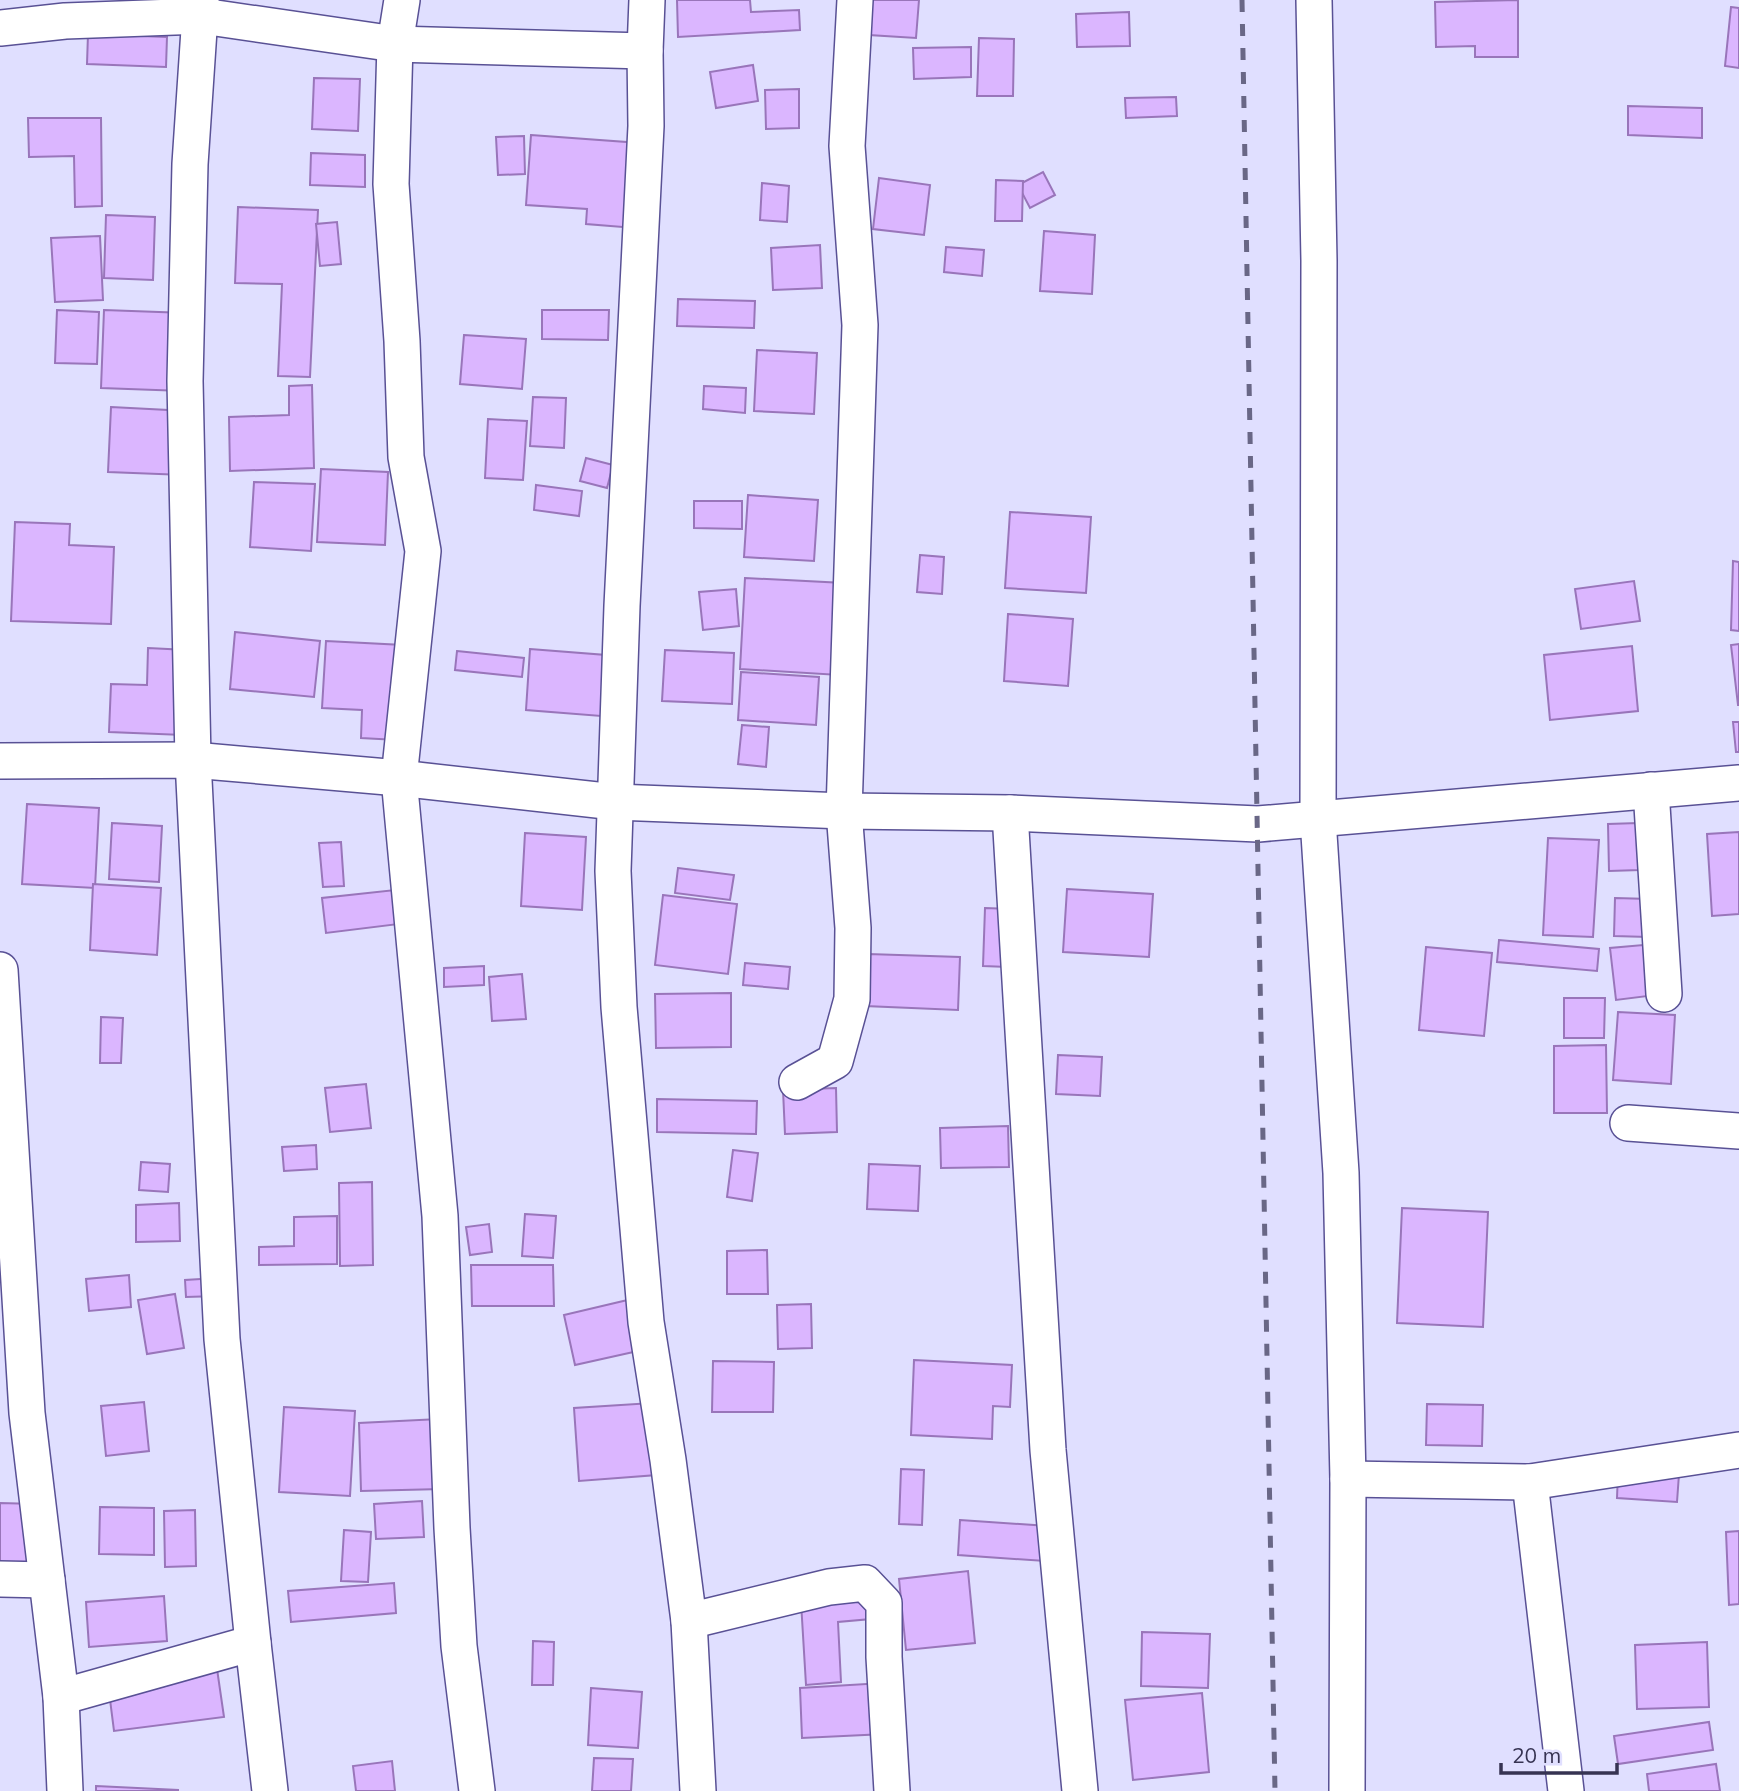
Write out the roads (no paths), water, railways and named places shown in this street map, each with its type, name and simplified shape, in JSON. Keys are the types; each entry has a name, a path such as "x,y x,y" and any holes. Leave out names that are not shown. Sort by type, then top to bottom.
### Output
{"street":[{"path":"402,0 395,44 391,184 402,341 406,457 423,551 415,649 399,778 440,1216 459,1646 477,1791"},
{"path":"647,0 646,126 622,606 613,871 619,1007 646,1322 668,1460 689,1621 698,1791"},
{"path":"797,1082 835,1061 852,999 853,928 844,811 860,325 847,146 855,0"},
{"path":"1314,0 1319,261 1318,819 1341,1173 1348,1479 1347,1791"},
{"path":"202,8 190,164 185,381 193,760 222,1339 270,1791"},
{"path":"0,27 202,8 395,44 645,51"},
{"path":"0,761 193,760 399,778 615,802 844,811 1010,813 1258,824 1739,783"},
{"path":"1651,790 1664,993"},
{"path":"1010,813 1048,1450 1080,1791"},
{"path":"0,970 27,1413 61,1697 65,1791"},
{"path":"1628,1123 1739,1131"},
{"path":"1348,1479 1530,1482 1739,1450"},
{"path":"1530,1482 1566,1791"},
{"path":"0,1579 47,1580"},
{"path":"689,1621 829,1587 865,1583 884,1603 884,1657 892,1791"},
{"path":"61,1697 253,1643"}],"railway":[{"path":"1242,0 1275,1791"}]}
